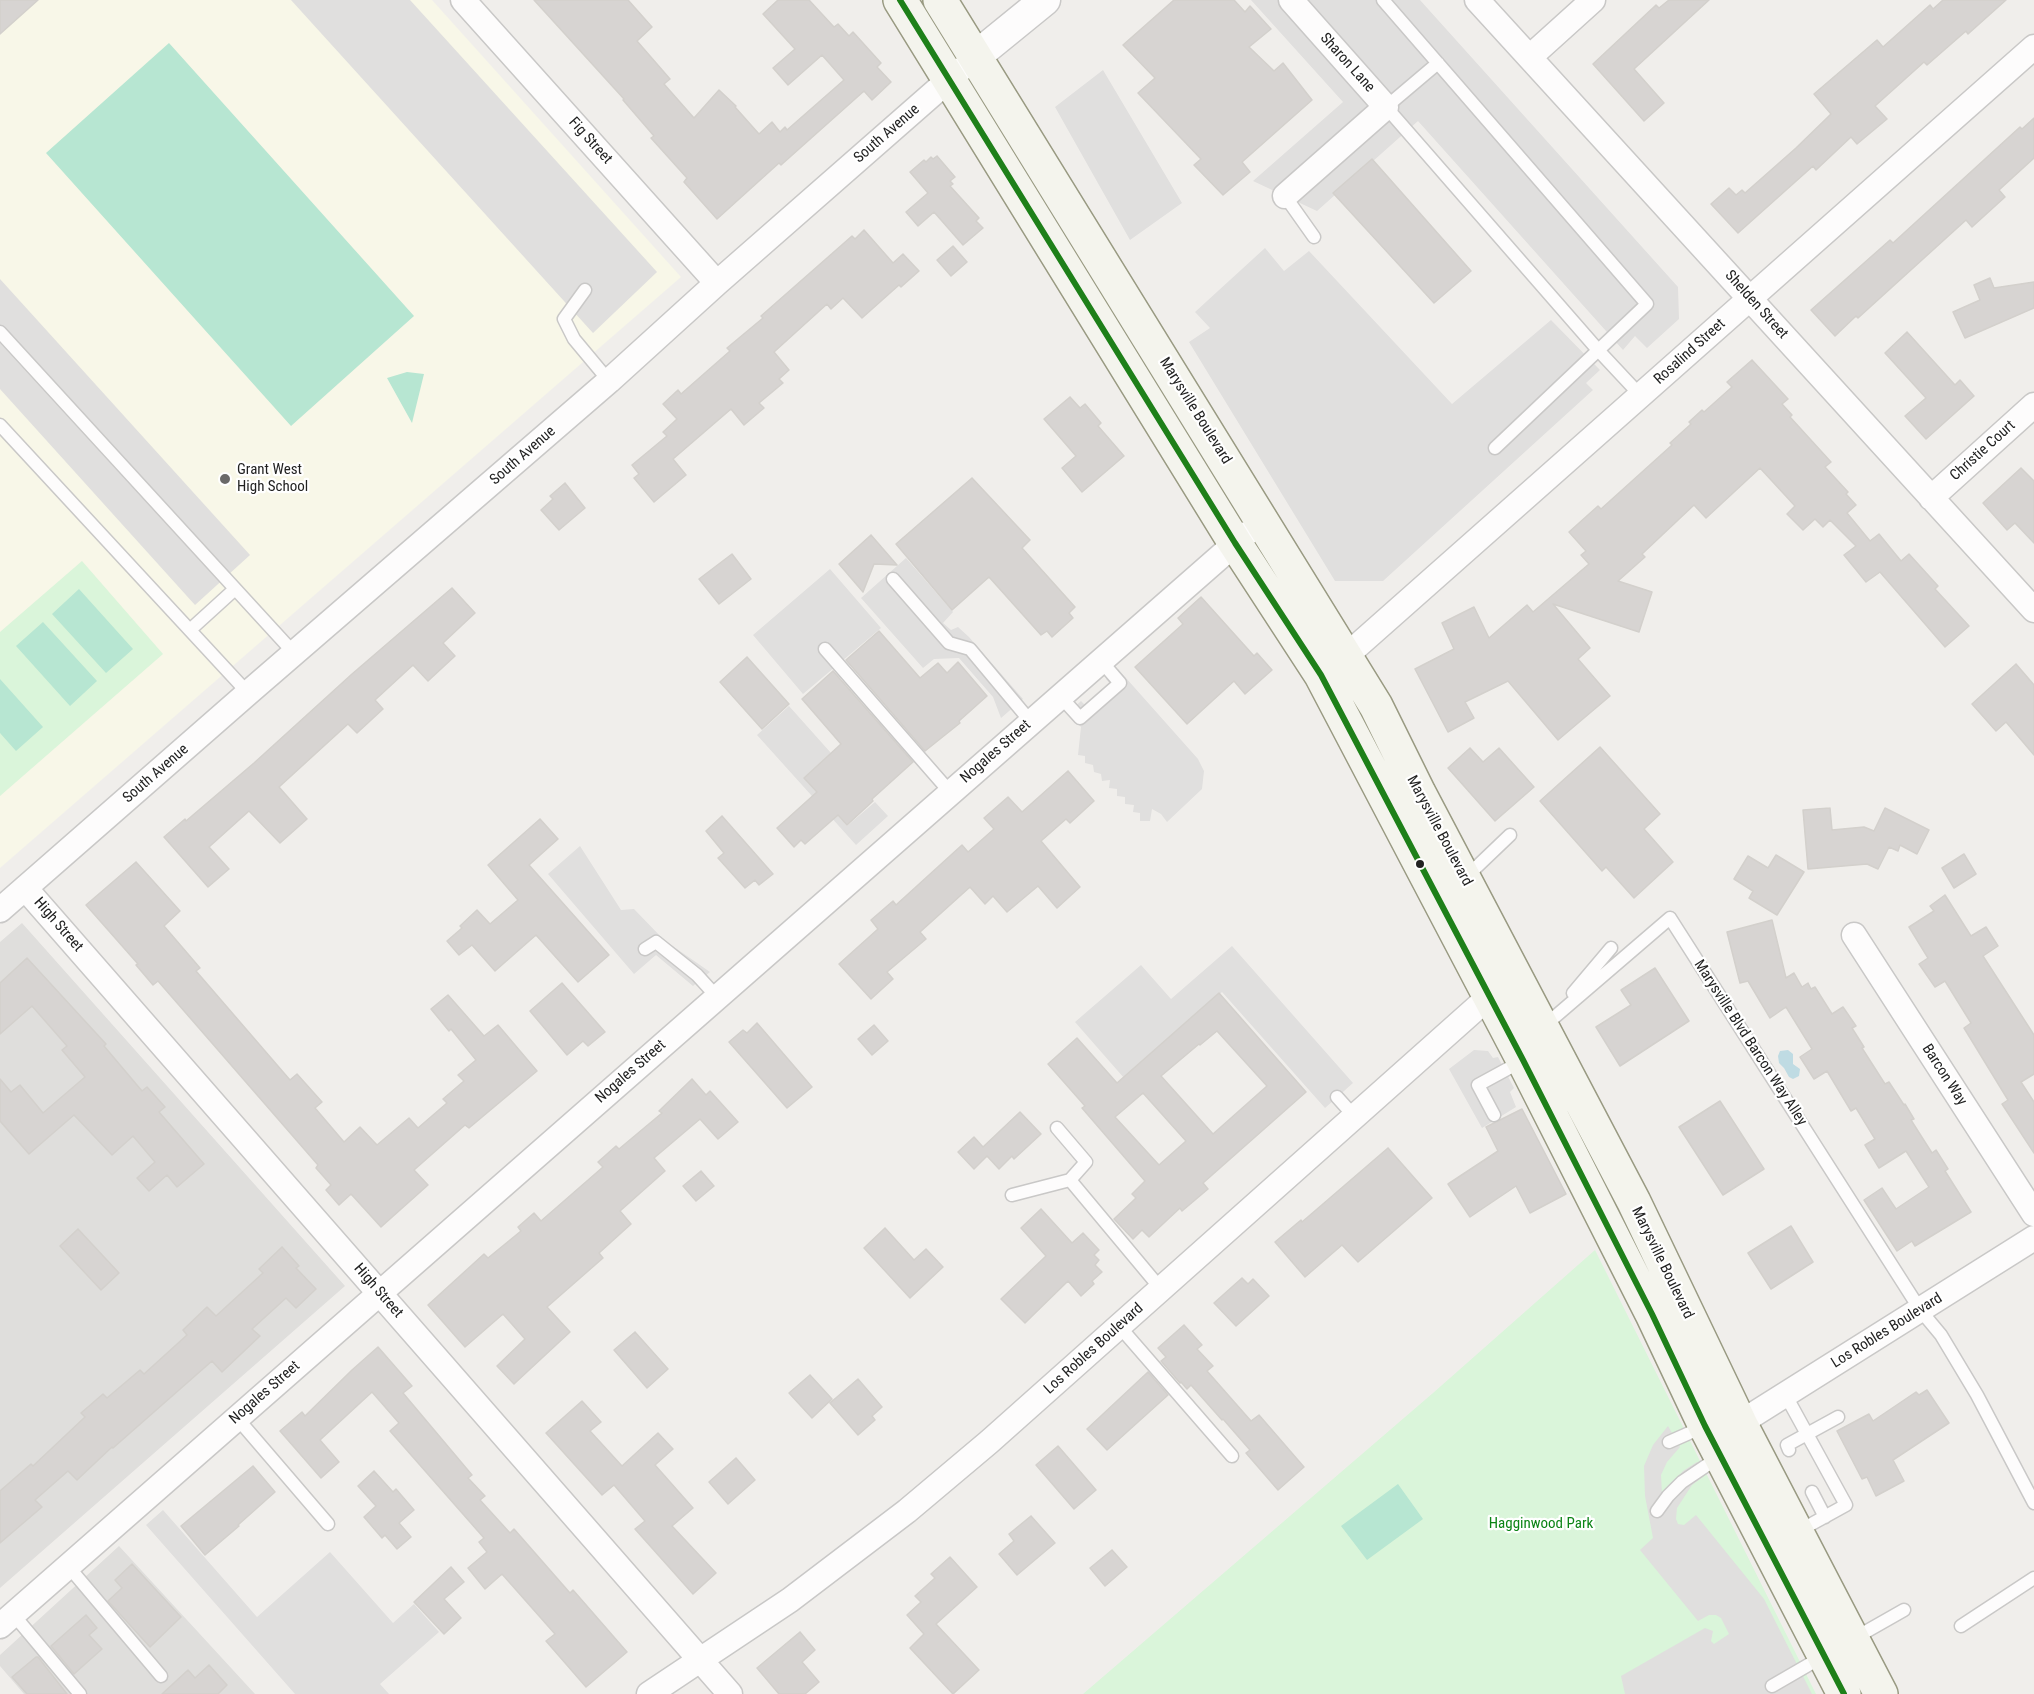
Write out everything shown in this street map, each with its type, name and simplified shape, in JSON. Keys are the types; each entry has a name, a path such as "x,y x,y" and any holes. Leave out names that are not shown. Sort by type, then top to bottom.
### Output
{"main road":[{"name":"Marysville Boulevard","path":"900,0 1235,543 1333,666 1376,706 1634,1202 1724,1434 1796,1533 1838,1648 1844,1694"},
{"name":"Marysville Boulevard","path":"940,0 1262,519 1489,996 1642,1294 1724,1434 1838,1648 1881,1694"},
{"path":"1044,233 1061,238 1092,280 1108,295 1125,297 1122,314 1137,353 1149,374 1148,402"}],"street":[{"name":"Fig Street","path":"463,0 717,283"},
{"name":"South Avenue","path":"0,910 609,381 975,57 1045,0"},
{"name":"Sharon Lane","path":"1285,196 1386,107 1291,0"},
{"name":"Shelden Street","path":"1477,0 1531,56 2034,610"},
{"path":"1531,56 1593,0"},
{"name":"Rosalind Street","path":"1333,666 2034,47"},
{"name":"Christie Court","path":"1931,498 2034,405"},
{"name":"Nogales Street","path":"7,1620 68,1566 130,1522 237,1418 1262,519"},
{"name":"High Street","path":"25,888 730,1694"},
{"name":"Barcon Way","path":"1854,936 2034,1214"},
{"name":"Los Robles Boulevard","path":"650,1694 790,1600 903,1515 989,1442 1514,974"},
{"name":"Los Robles Boulevard","path":"1724,1434 2034,1238"}],"lane":[{"path":"1383,0 1647,304 1495,448"},
{"path":"1438,63 1386,107 1598,350 1641,396"},
{"path":"1285,196 1314,237"},
{"path":"585,290 564,319 574,339 609,381"},
{"path":"0,332 294,653"},
{"path":"0,425 248,693"},
{"path":"893,579 949,643 970,649 1031,722"},
{"path":"191,629 235,589"},
{"path":"825,649 950,792"},
{"path":"1060,696 1080,718 1120,683 1101,660"},
{"path":"1464,878 1510,835"},
{"name":"Marysville Blvd Barcon Way Alley","path":"1540,1024 1670,918 1921,1311"},
{"path":"645,948 656,942 697,975 717,997"},
{"path":"1540,1024 1575,991 1611,948"},
{"path":"1494,1115 1478,1085 1523,1060"},
{"path":"1337,1097 1354,1116"},
{"path":"1012,1195 1070,1180 1086,1162 1057,1128"},
{"path":"1070,1180 1161,1289"},
{"path":"1921,1311 1941,1335 1977,1395 2034,1503"},
{"path":"1119,1326 1232,1456"},
{"path":"1785,1394 1846,1506 1796,1533"},
{"path":"1789,1450 1787,1445 1838,1417"},
{"path":"237,1418 328,1524"},
{"path":"1669,1442 1724,1434"},
{"path":"1657,1511 1724,1434"},
{"path":"1812,1492 1825,1517"},
{"path":"68,1566 161,1676"},
{"path":"1961,1626 2034,1578"},
{"path":"1772,1686 1904,1610"},
{"path":"7,1620 80,1694"}],"shaded area":[{"name":"Grant West High School","path":"0,0 432,0 681,277 0,868"},
{"path":"291,0 410,0 657,272 593,333"},
{"path":"1251,0 1420,0 1678,287 1679,319 1647,348 1635,336 1623,350 1418,121 1317,211 1253,181 1343,102"},
{"path":"1103,70 1182,203 1130,240 1055,107"},
{"path":"1265,248 1284,271 1309,251 1452,404 1551,320 1600,370 1586,383 1593,390 1383,581 1335,581 1189,342 1210,328 1195,312"},
{"path":"0,279 250,555 195,605 0,389"},
{"path":"906,558 953,612 943,623 951,630 958,627 969,637 1023,699 1001,718 993,697 959,658 934,659 923,668 861,598"},
{"path":"830,569 881,628 803,694 753,635"},
{"path":"1118,669 1198,759 1204,771 1202,789 1167,822 1161,814 1152,809 1150,821 1140,821 1140,813 1133,812 1134,805 1125,804 1125,797 1117,796 1117,789 1109,788 1110,780 1102,781 1101,774 1094,772 1093,765 1085,763 1085,756 1078,755 1081,727 1068,713 1081,701 1087,707 1111,685 1106,679"},
{"path":"789,706 831,753 804,778 847,826 875,802 888,816 856,845 757,735"},
{"path":"580,846 621,910 634,909 664,940 710,972 693,986 656,955 634,974 548,874"},
{"path":"22,923 345,1286 0,1588 0,942"},
{"path":"1232,946 1353,1083 1325,1108 1222,992 1124,1078 1075,1022 1141,965 1171,999"},
{"path":"1474,1050 1488,1051 1493,1058 1498,1057 1514,1088 1510,1092 1516,1107 1482,1128 1449,1069"},
{"path":"1668,1426 1680,1447 1667,1462 1661,1475 1662,1494 1683,1471 1697,1462 1704,1476 1692,1485 1677,1508 1678,1524 1684,1525 1696,1515 1764,1599 1812,1694 1625,1694 1621,1676 1705,1628 1713,1631 1711,1641 1714,1644 1729,1634 1721,1618 1716,1615 1709,1615 1698,1621 1640,1550 1653,1538 1645,1496 1644,1466 1653,1445"},
{"path":"163,1510 257,1617 330,1552 393,1623 414,1604 439,1632 380,1684 389,1694 295,1694 146,1525"},
{"path":"119,1546 255,1694 24,1694 0,1666 0,1655"}],"green space":[{"path":"169,43 414,316 291,426 46,153"},
{"path":"407,372 424,374 412,423 387,378"},
{"path":"82,561 163,654 0,796 0,632"},
{"path":"79,589 133,649 106,673 52,614"},
{"path":"43,622 97,681 70,706 16,646"},
{"path":"0,679 43,727 16,751 0,733"},
{"name":"Hagginwood Park","path":"1595,1250 1816,1694 1083,1694 1433,1393"},
{"path":"1398,1484 1423,1519 1367,1560 1341,1526"}],"water":[{"path":"1788,1050 1793,1054 1793,1064 1800,1069 1799,1076 1793,1079 1779,1063 1780,1051"}],"building":[{"path":"0,0 38,0 0,34"},
{"path":"534,0 628,0 652,27 637,41 670,79 664,84 694,118 719,90 736,106 759,134 772,122 780,132 785,127 787,130 844,80 822,55 788,85 773,68 795,49 763,14 778,0 809,0 834,27 838,24 849,36 853,32 881,63 877,67 891,82 872,100 864,91 717,219 684,182 687,178 651,138 654,136 624,99"},
{"path":"1174,0 1234,0 1245,12 1250,6 1271,29 1249,47 1274,71 1283,63 1312,100 1242,162 1250,172 1223,195 1194,165 1201,159 1138,93 1155,78 1123,45"},
{"path":"1669,0 1709,0 1634,69 1664,103 1644,121 1593,64 1656,5 1659,8"},
{"path":"1943,0 2006,0 1968,34 1966,31 1927,65 1924,62 1875,106 1887,119 1857,144 1851,137 1816,170 1813,166 1738,233 1711,204 1729,188 1736,195 1742,190 1745,193 1831,114 1814,94 1877,40 1883,47 1930,5 1933,9"},
{"path":"2034,118 2034,158 1999,190 2005,197 1972,227 1966,220 1835,336 1811,310 1890,240 1893,243 2020,127 2022,129"},
{"path":"937,156 955,177 950,181 953,184 950,186 979,218 976,221 983,228 963,245 934,212 918,226 906,212 928,193 910,172 924,160 926,162 931,157 933,159"},
{"path":"1372,159 1471,271 1434,303 1333,193"},
{"path":"864,230 893,263 903,254 919,271 901,287 899,285 862,318 843,298 831,309 827,304 774,352 789,370 779,379 783,383 759,403 764,408 744,425 731,409 673,459 686,475 654,502 634,478 639,474 632,465 667,436 663,432 677,419 663,404 678,390 681,394 730,351 727,348 763,318 761,316 852,236 855,239"},
{"path":"953,246 967,262 951,276 937,260"},
{"path":"1990,278 1994,288 2034,282 2034,308 1965,338 1953,312 1980,300 1974,285"},
{"path":"1907,332 1955,385 1960,380 1974,396 1926,439 1905,416 1926,398 1885,353"},
{"path":"1752,360 1788,399 1782,404 1792,415 1790,417 1831,462 1825,467 1848,492 1846,494 1856,505 1847,513 1870,541 1879,534 1901,561 1909,554 1938,586 1935,589 1969,626 1945,647 1880,572 1866,582 1844,555 1856,546 1830,520 1823,527 1815,519 1803,530 1787,514 1795,506 1760,468 1706,518 1694,505 1642,554 1645,557 1618,581 1652,592 1639,632 1553,604 1590,648 1578,659 1610,696 1558,740 1508,681 1465,702 1474,718 1448,732 1415,669 1454,649 1442,623 1474,607 1489,638 1527,605 1533,612 1589,564 1581,555 1586,551 1569,532 1598,506 1601,509 1672,445 1670,443 1691,424 1689,422 1732,387 1727,382"},
{"path":"1070,397 1080,408 1085,404 1101,423 1098,426 1124,456 1082,492 1062,468 1076,456 1044,419"},
{"path":"2021,468 2034,481 2034,543 2015,523 2007,530 1983,503"},
{"path":"972,478 1030,540 1022,548 1075,607 1069,613 1073,618 1052,637 1047,631 1041,635 989,577 952,610 896,544"},
{"path":"565,483 585,508 559,530 541,510 553,499 550,496"},
{"path":"871,535 897,565 874,564 863,592 839,564"},
{"path":"732,554 751,579 719,604 699,579"},
{"path":"452,588 475,613 443,643 455,656 428,681 413,665 375,700 383,709 357,733 348,724 279,787 307,819 280,843 249,811 209,847 229,869 208,887 164,837 254,763"},
{"path":"1201,597 1254,656 1257,653 1272,670 1245,694 1234,681 1187,724 1135,667 1183,624 1178,618"},
{"path":"879,631 920,678 938,663 947,673 958,662 987,696 959,721 960,723 925,751 846,660"},
{"path":"747,657 789,704 762,729 720,682"},
{"path":"2016,664 2034,685 2034,755 2006,722 1996,731 1972,704"},
{"path":"833,671 913,762 847,825 838,815 805,844 801,840 794,847 777,828 817,792 804,778 841,744 802,699"},
{"path":"1600,747 1660,814 1644,829 1673,862 1634,898 1606,867 1602,871 1540,801"},
{"path":"1470,748 1483,762 1499,748 1534,787 1495,821 1448,768"},
{"path":"1068,771 1094,801 1070,823 1066,819 1041,841 1080,887 1057,908 1038,886 1007,912 993,896 985,904 970,887 920,932 926,939 887,972 893,979 871,999 839,964 878,929 871,920 893,901 896,905 962,845 968,852 994,829 984,818 1008,797 1022,812"},
{"path":"1830,808 1832,830 1864,827 1874,831 1885,808 1929,830 1917,854 1900,845 1898,851 1889,847 1878,869 1867,864 1808,869 1803,810"},
{"path":"722,816 773,874 759,885 755,880 745,888 718,858 724,853 706,831"},
{"path":"540,819 558,839 529,865 609,955 578,982 536,935 495,971 472,945 459,955 447,941 477,910 490,924 518,900 488,865"},
{"path":"1964,854 1976,874 1954,888 1942,868"},
{"path":"1776,855 1804,872 1777,915 1749,898 1753,891 1734,879 1748,856 1768,868"},
{"path":"136,862 180,911 164,926 200,968 196,971 290,1080 297,1074 322,1102 315,1108 344,1142 360,1127 377,1145 409,1118 418,1128 447,1103 443,1099 464,1081 458,1075 476,1060 431,1009 448,995 484,1036 498,1025 537,1071 469,1128 465,1125 414,1170 428,1185 381,1227 351,1194 339,1205 326,1190 331,1185 316,1168 318,1165 158,981 153,985 136,965 138,964 86,905"},
{"path":"1945,895 1971,936 1986,927 1998,946 1983,956 2034,1035 2034,1074 2021,1082 2034,1102 2034,1153 2002,1104 2008,1100 1964,1028 1971,1023 1945,981 1935,987 1919,964 1928,958 1909,927 1934,911 1930,906"},
{"path":"1772,920 1786,978 1794,973 1802,987 1808,983 1811,989 1815,987 1832,1014 1843,1007 1856,1026 1852,1028 1864,1047 1862,1048 1885,1084 1889,1082 1905,1104 1914,1119 1911,1120 1932,1153 1936,1150 1948,1169 1945,1171 1971,1212 1915,1246 1912,1241 1897,1251 1864,1200 1882,1188 1896,1209 1929,1187 1906,1151 1879,1168 1865,1145 1875,1139 1856,1108 1851,1111 1827,1071 1814,1079 1800,1057 1812,1049 1786,1007 1770,1018 1748,981 1740,983 1727,932"},
{"path":"27,958 106,1044 104,1046 142,1091 147,1087 165,1107 159,1112 204,1164 177,1187 167,1175 149,1191 137,1178 155,1162 133,1136 112,1155 74,1115 29,1154 0,1121 0,1079 11,1092 20,1085 43,1113 85,1077 62,1050 67,1046 32,1006 0,1034 0,983"},
{"path":"1655,968 1689,1021 1620,1066 1596,1027 1631,1005 1621,990"},
{"path":"562,983 605,1032 588,1046 583,1041 567,1055 530,1011"},
{"path":"1219,993 1306,1092 1203,1183 1208,1189 1182,1211 1180,1208 1149,1237 1142,1230 1133,1239 1114,1219 1136,1198 1132,1194 1145,1181 1082,1108 1085,1106 1048,1064 1077,1038 1117,1083","holes":["1217,1031 1267,1086 1213,1134 1161,1076","1143,1093 1186,1141 1159,1165 1115,1117"]},
{"path":"757,1023 812,1087 787,1108 729,1042 743,1030 747,1033"},
{"path":"874,1025 888,1041 872,1055 858,1039"},
{"path":"692,1079 706,1095 710,1091 738,1122 718,1139 700,1119 654,1158 665,1171 620,1211 631,1224 599,1253 603,1258 547,1307 570,1332 514,1384 497,1366 525,1339 503,1314 465,1347 428,1305 484,1254 488,1258 521,1231 518,1227 534,1213 541,1221 603,1167 598,1162 616,1146 619,1149 662,1113 659,1111"},
{"path":"1720,1101 1764,1169 1723,1195 1679,1127"},
{"path":"1522,1109 1566,1194 1530,1213 1516,1186 1470,1217 1448,1184 1498,1151 1486,1127"},
{"path":"1020,1112 1041,1134 1014,1159 1012,1156 999,1169 987,1156 974,1169 958,1152 974,1137 983,1147"},
{"path":"1388,1148 1432,1198 1358,1262 1342,1245 1305,1277 1275,1242 1301,1220 1302,1222"},
{"path":"701,1171 714,1186 696,1201 683,1186"},
{"path":"1041,1209 1072,1243 1083,1233 1099,1250 1094,1255 1099,1260 1095,1265 1102,1272 1092,1281 1094,1284 1081,1296 1068,1281 1025,1323 1001,1299 1046,1256 1021,1228"},
{"path":"1791,1226 1813,1262 1771,1289 1748,1253"},
{"path":"885,1228 914,1260 926,1249 943,1267 910,1298 864,1248"},
{"path":"78,1229 119,1273 101,1290 60,1246"},
{"path":"282,1247 299,1266 296,1268 316,1289 296,1308 286,1298 252,1329 260,1336 222,1372 212,1361 77,1480 68,1471 35,1500 42,1507 0,1543 0,1491 31,1464 33,1466 85,1417 81,1413 103,1394 107,1398 140,1370 144,1374 187,1335 183,1330 207,1307 216,1316 263,1273 259,1269"},
{"path":"1242,1278 1248,1284 1253,1279 1269,1296 1236,1326 1214,1303"},
{"path":"1184,1325 1202,1345 1197,1349 1213,1366 1207,1371 1251,1421 1259,1415 1304,1467 1278,1490 1246,1453 1250,1450 1223,1419 1191,1385 1187,1389 1180,1383 1161,1361 1166,1357 1158,1348"},
{"path":"635,1332 668,1369 647,1388 614,1350"},
{"path":"378,1347 412,1386 403,1393 472,1475 468,1478 485,1496 480,1500 510,1533 514,1529 570,1593 573,1590 627,1652 586,1687 546,1641 555,1634 502,1574 485,1589 468,1568 487,1552 479,1542 484,1538 390,1431 399,1423 372,1392 320,1440 339,1462 321,1478 280,1431 302,1412 305,1416"},
{"path":"1148,1372 1168,1395 1107,1450 1087,1429"},
{"path":"810,1375 832,1399 812,1418 789,1393"},
{"path":"858,1379 882,1407 872,1416 875,1420 858,1435 830,1403"},
{"path":"1927,1390 1949,1423 1893,1460 1904,1481 1876,1496 1867,1477 1862,1479 1837,1431 1869,1414 1873,1421 1916,1392 1919,1395"},
{"path":"582,1401 601,1422 590,1431 622,1466 658,1433 673,1449 655,1465 693,1508 672,1526 716,1573 693,1594 635,1529 645,1521 614,1485 602,1495 546,1433"},
{"path":"1058,1446 1096,1490 1074,1509 1036,1465"},
{"path":"736,1458 755,1480 728,1504 709,1482"},
{"path":"253,1466 275,1492 205,1555 181,1526"},
{"path":"374,1471 393,1492 396,1489 414,1510 399,1523 411,1537 397,1549 385,1535 382,1538 364,1517 376,1506 358,1486"},
{"path":"1031,1516 1055,1543 1017,1575 999,1554 1014,1541 1009,1534"},
{"path":"1112,1550 1127,1567 1105,1586 1090,1568"},
{"path":"950,1557 977,1587 936,1624 979,1670 953,1694 910,1648 924,1634 907,1615 921,1602 915,1596 935,1578 931,1574"},
{"path":"132,1564 181,1617 150,1647 108,1601 122,1588 115,1580"},
{"path":"451,1567 464,1582 444,1599 461,1618 444,1634 414,1602"},
{"path":"86,1615 97,1628 89,1635 102,1649 74,1674 51,1646"},
{"path":"800,1632 815,1650 802,1662 819,1682 805,1694 779,1694 757,1668"},
{"path":"36,1657 67,1694 27,1694 12,1677"},
{"path":"209,1665 227,1685 218,1694 162,1694 188,1670 195,1678"}],"transit line":[{"path":"900,0 1235,543 1321,675 1523,1060 1652,1314 1705,1426 1844,1694"}],"place":[{"name":"Grant West High School","path":"225,479"}]}
